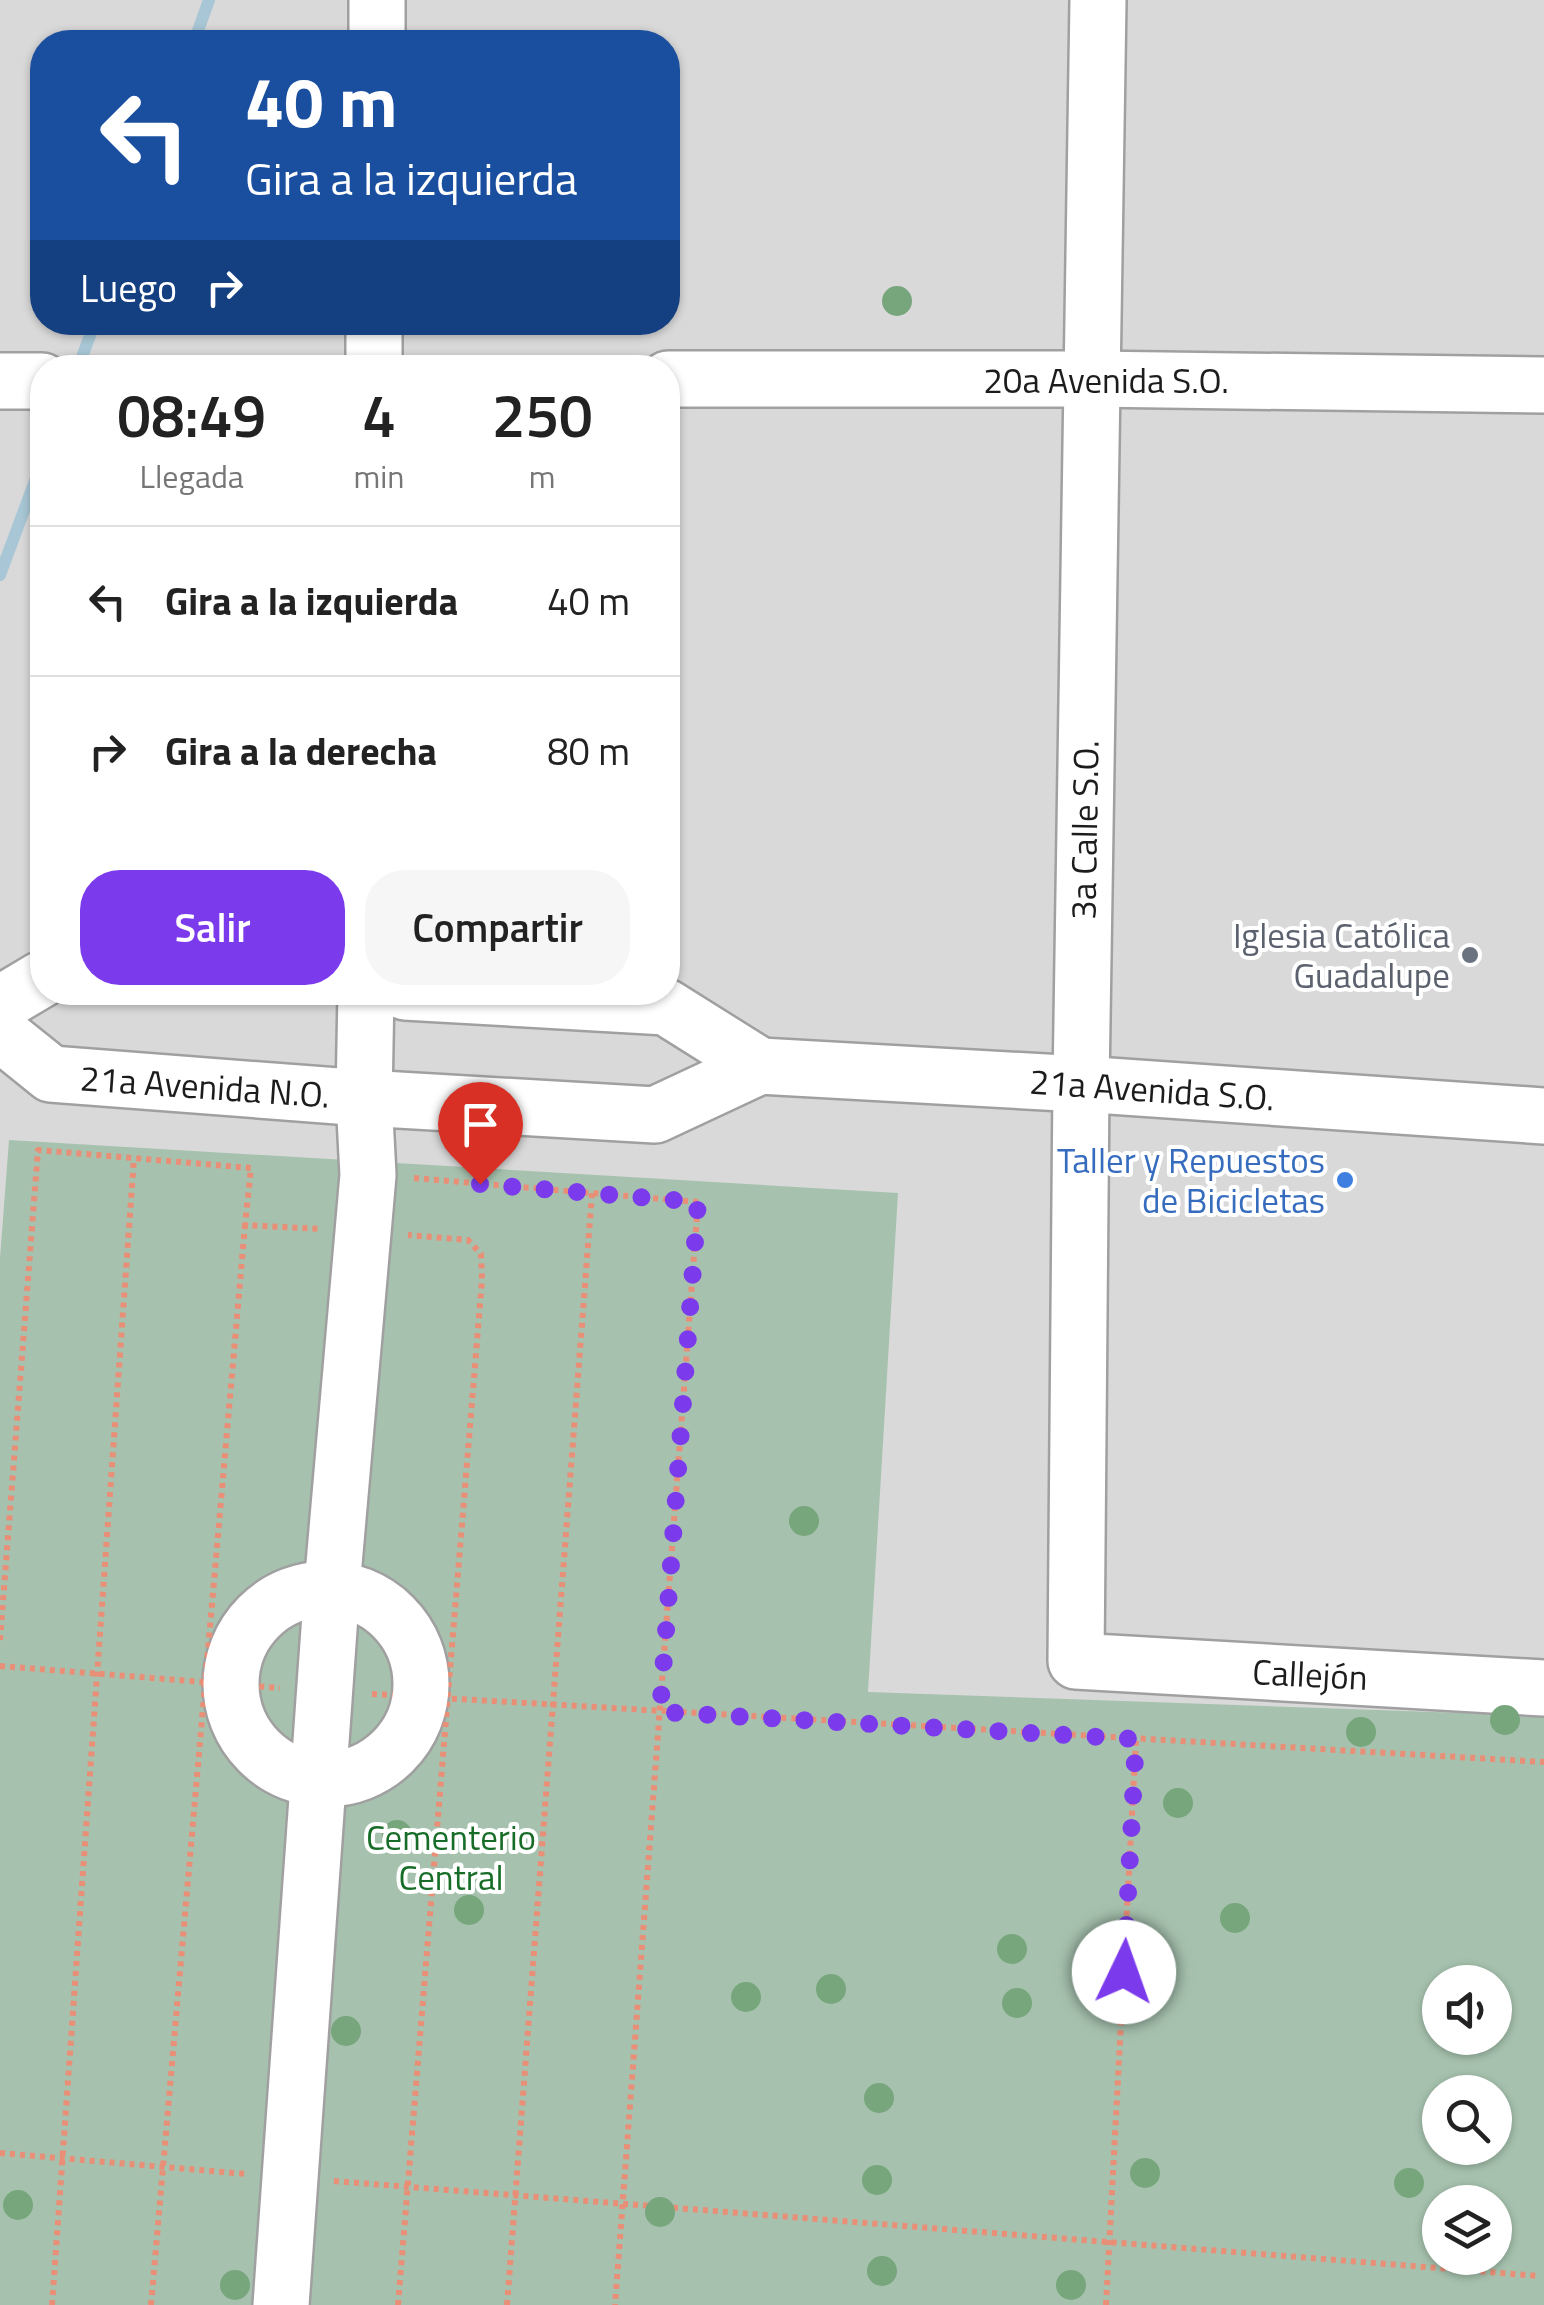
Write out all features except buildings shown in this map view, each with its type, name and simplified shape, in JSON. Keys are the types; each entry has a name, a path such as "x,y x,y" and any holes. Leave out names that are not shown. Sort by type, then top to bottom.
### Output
{"street":[{"path":"377,30 378,0"},
{"name":"3a Calle S.O.","path":"1076,1661 1080,1084 1098,0"},
{"name":"20a Avenida S.O.","path":"680,379 1544,385"},
{"path":"0,381 30,380"},
{"path":"0,1004 30,986"},
{"path":"281,2305 332,1587 368,1174 366,1005"},
{"name":"21a Avenida S.O.","path":"631,1005 666,1007 760,1066"},
{"name":"21a Avenida N.O.","path":"0,1032 51,1074 364,1098"},
{"name":"21a Avenida S.O.","path":"364,1098 655,1115 760,1066 1544,1116"},
{"path":"332,1587 359,1593 388,1610 409,1634 434,1699 386,1759 355,1776 320,1780 292,1774 267,1760 248,1739 217,1684 248,1628 270,1606 296,1592 332,1587"},
{"name":"Callejón","path":"1076,1661 1544,1688"}],"path":[{"path":"0,1640 38,1150 251,1168 217,1684 151,2305"},
{"path":"52,2305 134,1158"},
{"path":"368,1174 698,1202 615,2305"},
{"path":"507,2305 592,1193"},
{"path":"245,1224 468,1240 480,1254 482,1280 434,1699 398,2305"},
{"path":"0,1666 434,1699 1544,1762"},
{"path":"1106,2305 1136,1739"},
{"path":"0,2152 1540,2276"}],"shaded area":[{"path":"0,0 1544,0 1544,2305 0,2305"}],"green space":[{"name":"Cementerio Central","path":"9,1140 898,1193 868,1692 1544,1716 1544,2305 0,2305 0,1258"}],"waterway":[{"path":"198,30 209,0"},
{"path":"83,355 90,335"},
{"path":"0,575 30,494"}],"place":[{"name":"Iglesia Católica Guadalupe","path":"1470,955"},
{"name":"Taller y Repuestos de Bicicletas","path":"1345,1180"}],"route":[{"path":"480,1184 698,1202 660,1712 1136,1739 1124,1972"}]}
